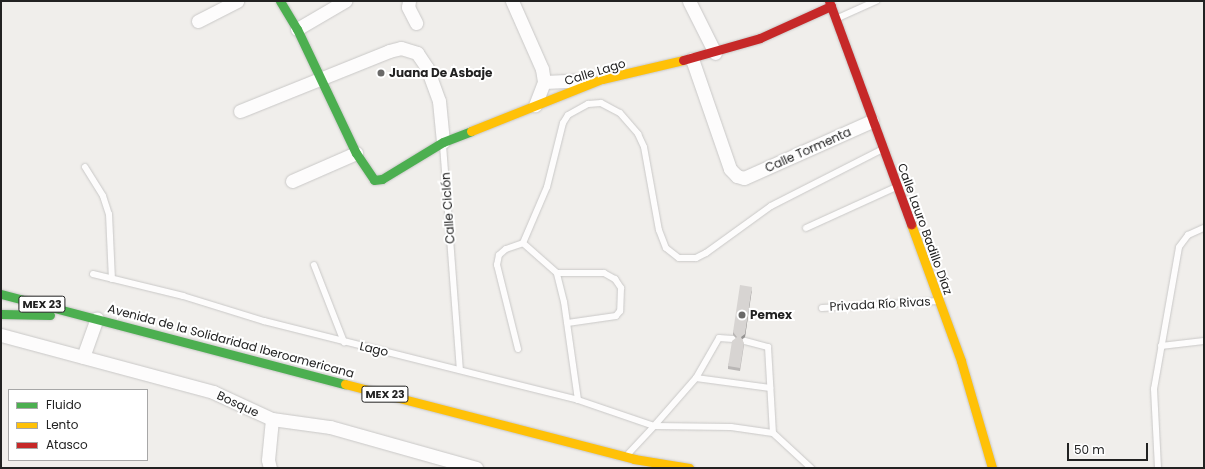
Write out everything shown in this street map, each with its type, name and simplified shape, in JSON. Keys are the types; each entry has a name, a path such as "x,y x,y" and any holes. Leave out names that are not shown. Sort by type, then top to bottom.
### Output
{"main road":[{"path":"280,1 298,29 356,153"},
{"name":"Calle Lago","path":"356,153 374,180 382,179 443,142 535,105 602,79 715,53 798,23 830,3"},
{"name":"Calle Lauro Badillo Díaz","path":"830,3 896,187 961,361 992,468"},
{"name":"Avenida de la Solidaridad Iberoamericana","path":"1,294 625,457 688,468"},
{"path":"1,314 83,315"}],"street":[{"path":"198,21 237,1"},
{"path":"298,29 345,1"},
{"path":"409,1 408,7 416,23"},
{"path":"512,1 537,53 544,82 535,105"},
{"path":"689,1 715,53"},
{"name":"Calle Ciclón","path":"320,78 389,51 401,48 417,53 427,68 439,101 443,142"},
{"name":"Calle Tormenta","path":"692,59 730,169 744,178 872,121"},
{"path":"240,111 320,78"},
{"path":"544,82 602,79"},
{"path":"292,181 356,153"},
{"path":"83,357 97,318"},
{"name":"Bosque","path":"1,335 213,392 272,419 330,427 476,468"},
{"path":"270,468 268,460 272,419"}],"lane":[{"path":"836,19 876,1"},
{"path":"523,244 553,170 563,123 578,108 588,104 601,103 620,113 638,134 644,147 662,241 666,248 679,258 696,258 706,253 771,206 883,149"},
{"name":"Calle Ciclón","path":"443,142 460,369"},
{"path":"85,167 103,196 109,214 112,279"},
{"path":"806,228 896,187"},
{"path":"1158,468 1154,389 1179,247 1188,235 1204,228"},
{"path":"523,244 557,273 568,323 578,400"},
{"path":"518,349 497,265 499,255 506,249 523,244"},
{"path":"314,265 344,342"},
{"path":"557,273 604,273 615,279 621,288 620,311 616,316 568,323"},
{"name":"Lago","path":"94,274 344,342 460,369 578,400 654,426"},
{"name":"Privada Río Rivas","path":"822,308 939,301"},
{"path":"625,457 696,378 719,338 733,339"},
{"path":"745,341 768,346 773,433"},
{"path":"1161,346 1204,342"},
{"path":"696,378 770,388"},
{"path":"654,426 698,425 773,433 811,468"}],"building":[{"name":"Pemex","path":"740,285 752,287 745,334 741,337 744,343 740,368 728,366 732,341 737,337 733,332"}],"traffic: fast":[{"path":"280,1 297,29 356,153 374,180 382,179 443,142 471,131"},
{"path":"1,294 345,384"},
{"path":"1,314 50,315"}],"traffic: slow":[{"path":"471,131 602,79 683,60"},
{"path":"911,224 961,361 992,468"},
{"path":"345,384 634,459 689,468"}],"traffic: jam":[{"path":"829,1 911,224"},
{"path":"683,60 760,38 831,6"}],"place":[{"name":"Juana De Asbaje","path":"381,73"},
{"name":"Pemex","path":"742,315"}]}
